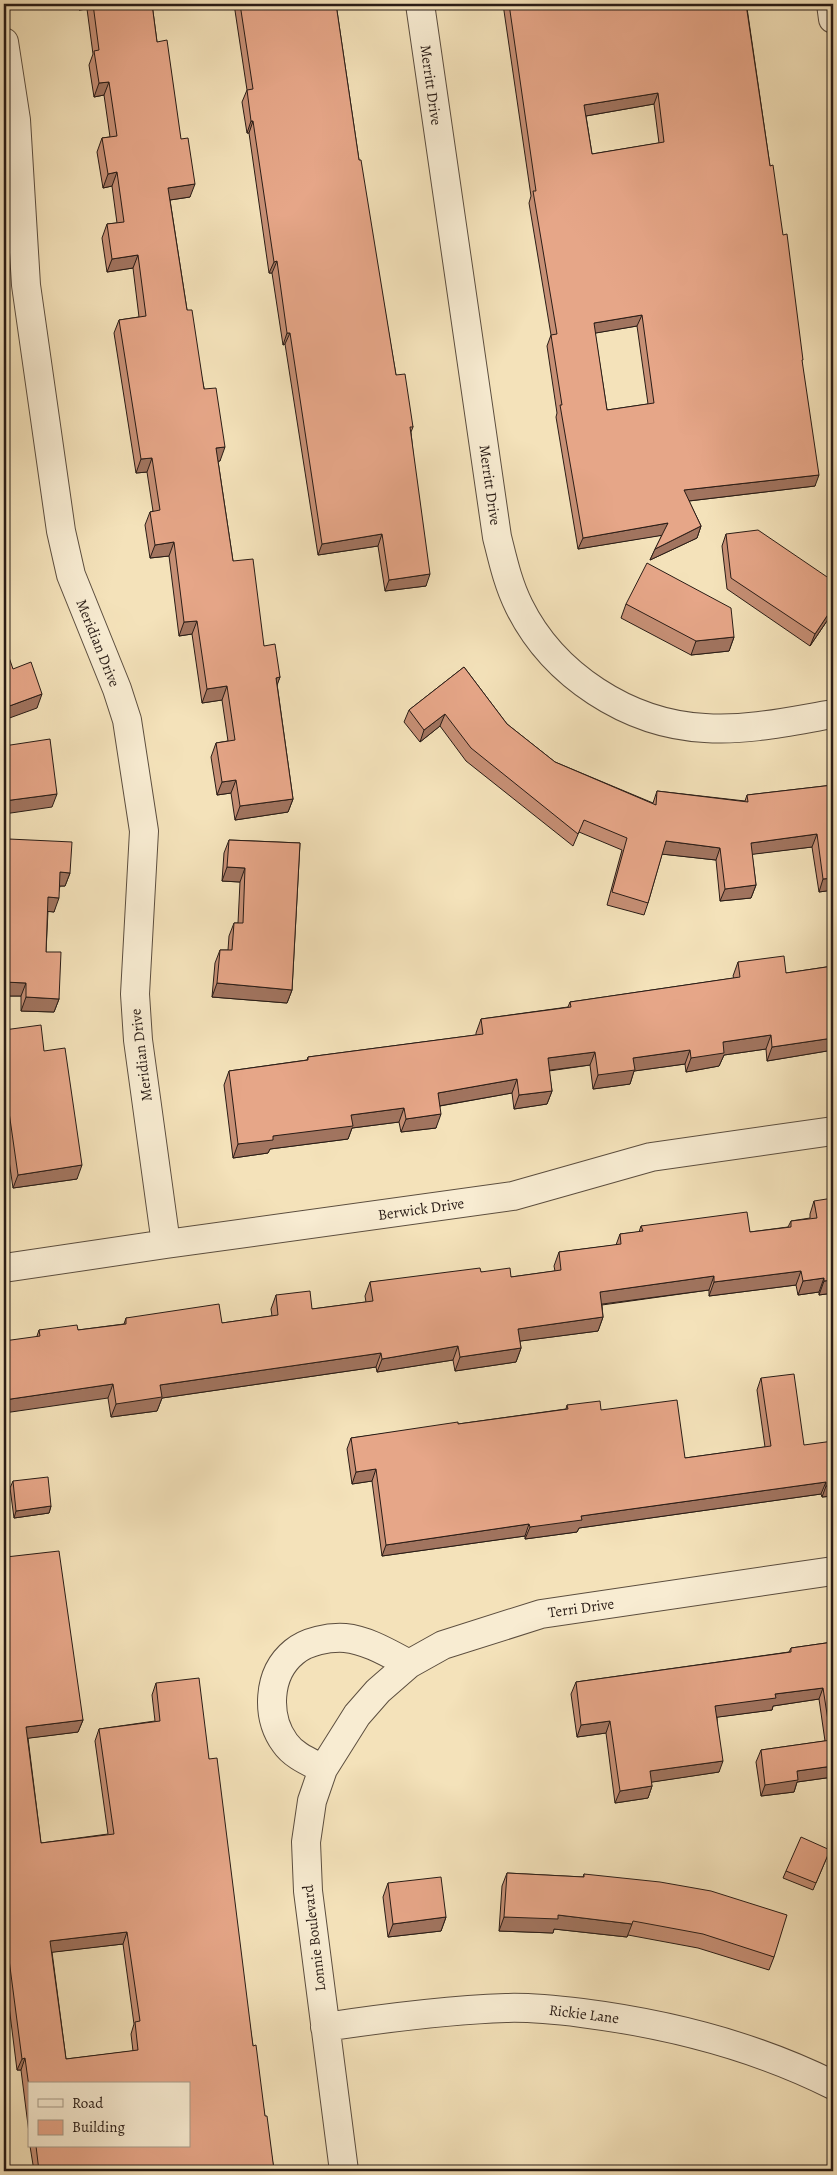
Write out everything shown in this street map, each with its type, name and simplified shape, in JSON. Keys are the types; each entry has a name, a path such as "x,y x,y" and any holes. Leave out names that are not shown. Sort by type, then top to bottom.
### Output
{"street":[{"name":"Merritt Drive","path":"420,4 497,537 505,573 519,607 544,645 561,664 582,682 622,707 661,721 704,728 741,728 833,714"},
{"path":"831,4 833,18"},
{"name":"Meridian Drive","path":"4,42 16,120 26,285 61,532 71,576 117,689 127,720 144,831 135,994 138,1040 166,1244"},
{"name":"Berwick Drive","path":"4,1268 513,1196 651,1156 833,1131"},
{"name":"Terri Drive","path":"357,1715 378,1691 409,1664 443,1645 541,1614 833,1570"},
{"path":"323,1769 300,1757 286,1744 276,1727 271,1706 273,1687 282,1666 294,1652 311,1643 329,1638 347,1638 364,1643 409,1664"},
{"name":"Lonnie Boulevard","path":"344,2171 308,1891 306,1842 312,1801 323,1769 357,1715"},
{"name":"Rickie Lane","path":"325,2027 424,2014 508,2007 560,2010 620,2018 711,2039 778,2061 833,2085"}],"building":[{"path":"93,4 152,4 157,42 167,40 181,139 188,138 195,184 168,188 187,310 192,310 204,389 216,388 225,447 216,448 233,561 253,559 264,646 275,644 280,677 276,678 293,799 240,806 236,780 222,782 216,743 235,740 227,686 207,689 197,621 184,622 174,542 155,545 150,512 160,510 152,458 141,459 119,320 146,316 138,255 112,259 107,224 124,222 117,172 108,174 102,138 117,136 109,82 99,83 94,51 99,50"},
{"path":"240,4 336,4 359,160 361,160 396,375 405,374 413,427 410,427 430,574 389,580 382,534 322,544 290,333 287,333 277,261 274,262 253,121 251,121 247,90 253,89"},
{"path":"509,4 746,4 770,166 773,165 783,235 787,234 802,360 819,475 684,490 701,526 655,549 668,523 583,538 560,405 562,405 551,335 557,334 533,191 536,191","holes":["658,93 664,142 592,154 584,105","642,315 654,403 607,410 594,323"]},
{"path":"758,530 833,581 833,607 815,634 731,578 726,534"},
{"path":"647,563 731,608 734,637 696,641 626,604"},
{"path":"4,594 9,609 4,610"},
{"path":"4,643 13,669 31,662 42,694 4,708"},
{"path":"464,667 507,724 555,762 656,805 657,791 748,802 747,795 833,785 833,878 823,879 817,834 751,843 756,885 725,889 720,848 666,841 648,903 612,892 627,838 584,820 578,834 471,748 445,714 424,730 409,710"},
{"path":"50,739 57,794 4,801 4,746"},
{"path":"9,839 72,842 70,873 60,872 59,898 48,897 46,952 61,952 59,999 26,997 26,983 4,982 4,923"},
{"path":"229,840 300,843 292,990 217,983 220,950 232,950 234,923 243,923 245,868 227,867"},
{"path":"784,956 786,973 833,966 833,1038 772,1047 771,1035 723,1042 724,1053 691,1058 690,1050 633,1058 635,1070 598,1075 595,1052 548,1058 552,1091 519,1095 517,1079 438,1093 441,1114 406,1119 404,1108 351,1115 353,1126 273,1136 273,1140 238,1144 229,1071 308,1060 308,1057 483,1034 481,1019 571,1007 570,1002 740,977 738,962"},
{"path":"41,1025 44,1051 65,1048 82,1165 18,1175 6,1091 4,1091 4,1030"},
{"path":"833,1198 833,1280 824,1281 824,1278 803,1281 801,1271 714,1282 714,1276 600,1292 603,1317 518,1329 521,1348 460,1357 458,1346 382,1359 381,1353 160,1385 162,1397 116,1404 113,1384 4,1400 4,1341 40,1336 39,1330 77,1325 78,1330 126,1324 126,1318 219,1304 222,1323 278,1315 276,1295 310,1291 312,1309 373,1301 370,1282 480,1268 481,1272 510,1268 511,1277 561,1270 559,1252 621,1244 620,1234 643,1231 641,1226 747,1212 750,1232 791,1227 791,1221 817,1218 814,1201"},
{"path":"794,1374 804,1445 833,1441 833,1485 826,1486 826,1482 581,1516 582,1520 530,1527 529,1524 386,1545 376,1469 356,1472 351,1438 458,1422 458,1424 568,1409 567,1405 600,1401 601,1410 677,1400 685,1458 771,1446 761,1378"},
{"path":"48,1477 51,1506 16,1511 13,1481"},
{"path":"4,1536 6,1557 59,1551 83,1720 26,1727 41,1843 114,1834 99,1729 160,1721 156,1683 199,1678 209,1759 217,1758 253,2046 256,2045 274,2170 39,2171 36,2148 190,2148 190,2082 28,2082 25,2058 22,2059 4,1921","holes":["127,1932 140,2021 135,2022 138,2050 66,2059 50,1941"]},
{"path":"833,1642 833,1766 797,1771 798,1780 765,1785 761,1750 831,1740 823,1688 775,1694 776,1698 715,1706 723,1761 650,1771 652,1786 620,1791 610,1721 581,1725 576,1682 791,1652 791,1648"},
{"path":"801,1837 830,1850 816,1883 786,1871"},
{"path":"507,1873 584,1877 584,1874 660,1882 711,1891 787,1915 774,1957 703,1934 633,1921 632,1924 558,1915 558,1919 504,1917"},
{"path":"441,1877 446,1917 393,1924 388,1883"},
{"path":"599,2167 615,2171 598,2171"}]}
